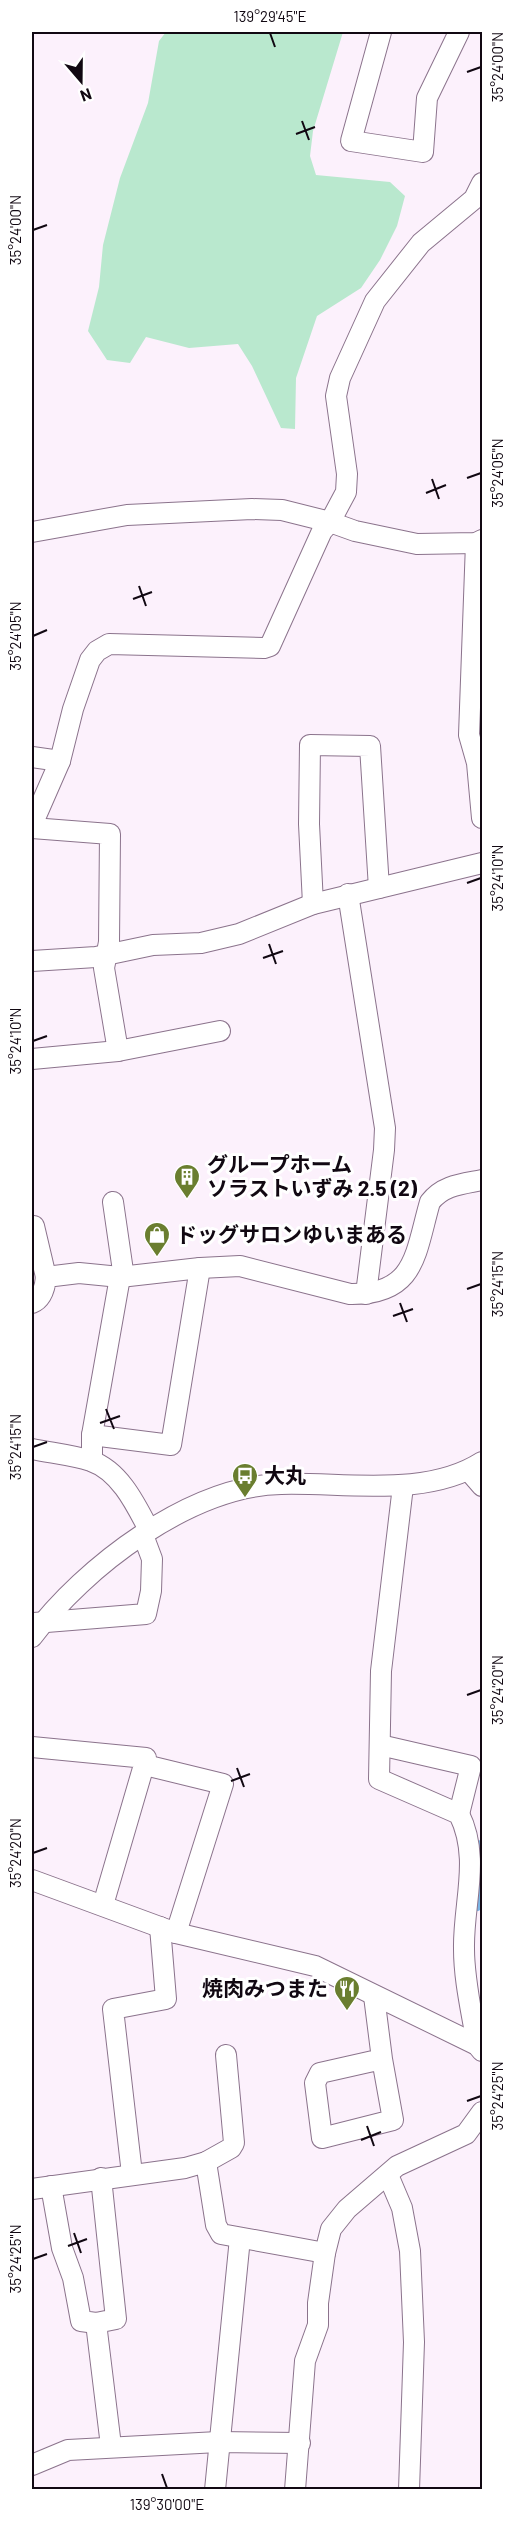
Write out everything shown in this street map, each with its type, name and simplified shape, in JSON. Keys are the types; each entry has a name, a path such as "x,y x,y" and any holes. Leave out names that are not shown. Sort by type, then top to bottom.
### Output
{"street":[{"path":"381,32 351,141 423,152 427,98 459,32"},
{"path":"118,1051 105,968 105,956 109,942 110,834 32,827 60,761 73,709 90,660 97,651 109,644 264,648 270,646 322,531 330,522 346,492 347,474 336,396 344,368 375,301 421,243 474,199 483,183"},
{"path":"32,532 127,515 252,509 282,510 355,531 417,544 479,542 469,735 477,763 483,818"},
{"path":"313,904 309,824 310,745 370,746 379,888"},
{"path":"32,757 60,761"},
{"path":"32,961 105,956 153,945 201,943 230,936 313,904 348,894 483,863"},
{"path":"348,894 385,1128 366,1294"},
{"path":"32,1059 118,1051 220,1031"},
{"path":"46,1277 79,1273 120,1277 240,1266 350,1294 366,1294 391,1287 407,1272 414,1260 430,1203 441,1190 483,1180"},
{"path":"92,1461 92,1435 123,1270 113,1202"},
{"path":"32,1303 37,1301 45,1287 46,1277 34,1226"},
{"path":"92,1435 171,1445 200,1268"},
{"path":"32,1449 92,1461 111,1474 126,1489 146,1533 152,1559 151,1591 146,1614 35,1628"},
{"path":"35,1628 70,1591 102,1564 146,1533 213,1497 254,1486 279,1484 403,1486 476,1467 483,1486"},
{"path":"403,1486 381,1671 379,1779 459,1814 465,1826 471,1858 464,1922 464,1951 480,2048"},
{"path":"380,1745 471,1766 459,1814"},
{"path":"32,1747 146,1758 103,1905"},
{"path":"132,2174 113,2009 166,1999 168,1930 223,1784 145,1765"},
{"path":"32,1880 168,1930 315,1966 480,2048"},
{"path":"374,1996 393,2120 322,2138 315,2083 320,2073 382,2059"},
{"path":"32,2189 185,2168 206,2162 231,2148 234,2143 226,2055"},
{"path":"295,2490 305,2361 318,2325 318,2303 324,2253 334,2222 407,2160 466,2134 483,2112"},
{"path":"206,2162 218,2230 222,2234 324,2253"},
{"path":"388,2175 402,2208 410,2251 414,2342 409,2490"},
{"path":"51,2186 62,2248 73,2278 81,2321 96,2323 116,2319 101,2178"},
{"path":"214,2490 240,2238"},
{"path":"96,2323 111,2446"},
{"path":"32,2465 68,2450 111,2446 218,2442 300,2443"}],"green space":[{"path":"166,32 343,32 313,131 310,156 316,175 390,182 405,196 397,226 380,260 361,288 317,316 296,378 295,429 281,428 252,366 238,344 189,348 146,337 130,363 107,360 88,331 99,287 103,245 120,178 148,103 159,41"}],"waterway":[{"path":"473,1897 479,1856 482,1855"}],"place":[{"name":"グループホーム ソラストいずみ 2.5 (2)","path":"187,1200"},
{"name":"ドッグサロンゆいまある","path":"157,1258"},
{"name":"大丸","path":"245,1499"},
{"name":"焼肉みつまた","path":"347,2012"}]}
